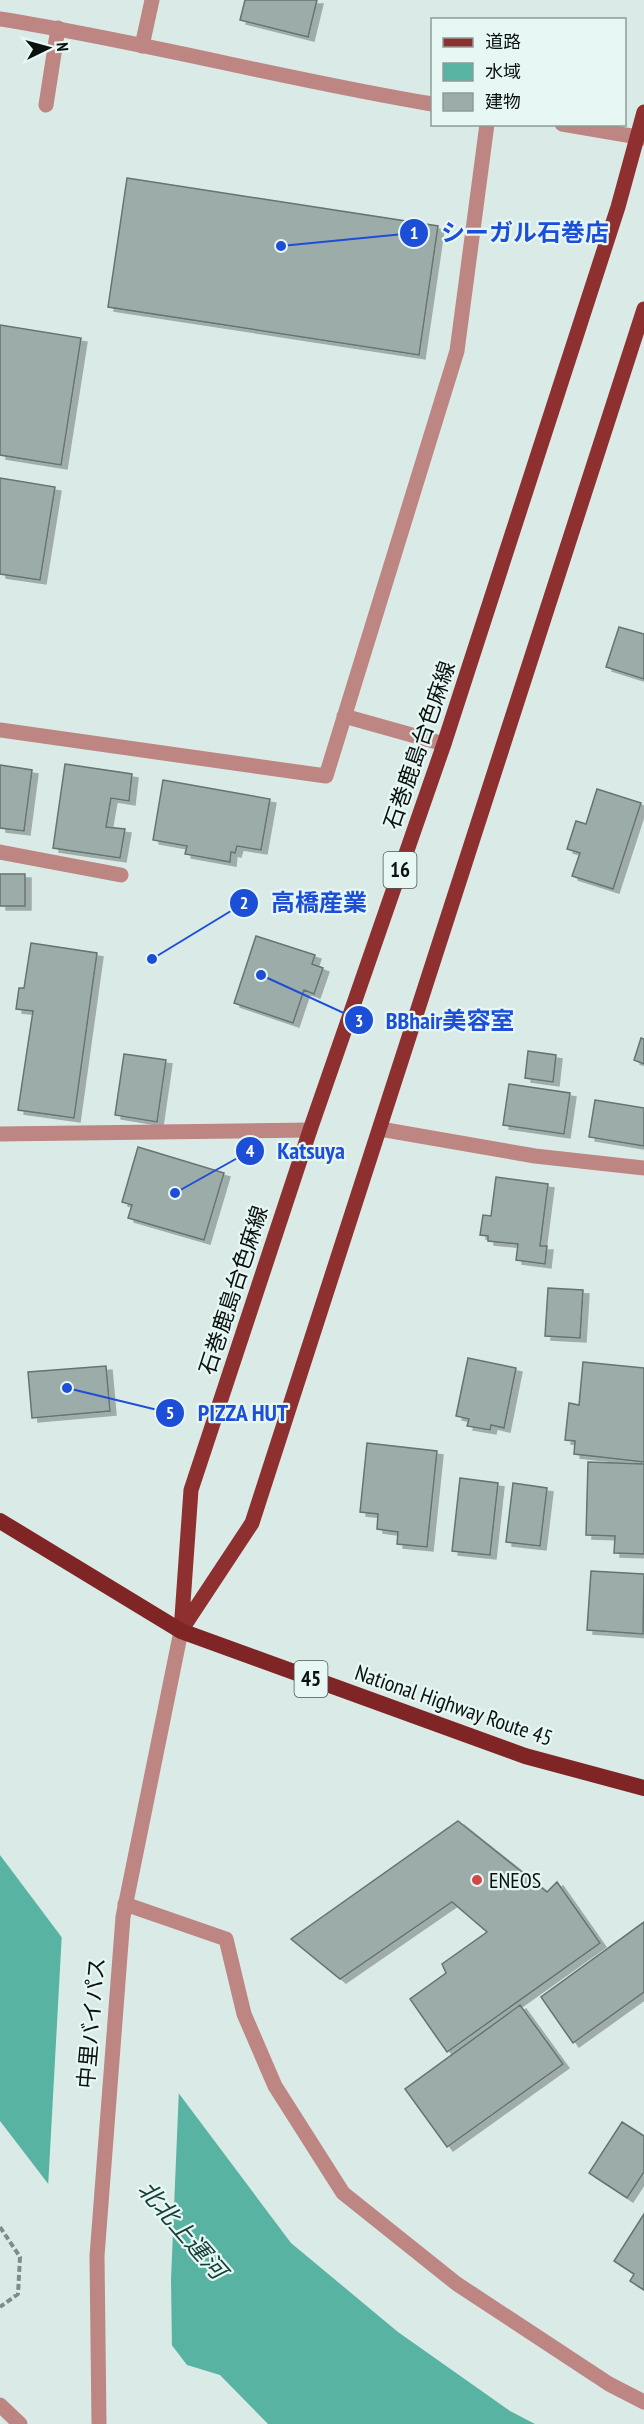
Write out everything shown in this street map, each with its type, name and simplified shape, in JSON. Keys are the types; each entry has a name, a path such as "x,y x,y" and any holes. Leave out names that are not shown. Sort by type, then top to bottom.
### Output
{"highway":[{"name":"National Highway Route 45","path":"0,1521 181,1631 525,1756 644,1788"}],"main road":[{"name":"石巻鹿島台色麻線","path":"181,1631 191,1490 310,1130 444,744 640,138 644,112"},
{"path":"181,1631 252,1523 644,309"}],"street":[{"path":"142,46 152,0"},
{"path":"0,19 58,28 376,95 431,104"},
{"path":"46,105 58,28"},
{"path":"0,730 326,776 457,351 487,126"},
{"path":"573,126 640,138"},
{"path":"344,716 444,744"},
{"path":"0,852 122,875"},
{"path":"380,1129 535,1156 644,1168"},
{"path":"0,1134 310,1130"},
{"name":"中里バイパス","path":"99,2424 97,2256 124,1910 181,1631"},
{"path":"124,1910 226,1939 244,2014 276,2086 343,2193 457,2284 609,2384 644,2402"},
{"path":"0,2405 20,2424"}],"path":[{"path":"0,2227 20,2257 18,2294 0,2307"}],"water":[{"name":"北北上運河","path":"0,1855 291,2243 398,2332 510,2411 535,2424 268,2424 220,2375 187,2365 0,2121"}],"pier":[{"path":"62,1932 179,2088 171,2279 172,2350 48,2188"}],"building":[{"path":"245,0 317,0 308,37 240,20"},
{"path":"127,178 438,226 419,355 108,307"},
{"path":"0,325 81,338 61,465 0,455"},
{"path":"0,478 55,487 40,580 0,574"},
{"path":"619,627 644,634 644,679 606,667"},
{"path":"65,764 132,774 129,801 111,798 106,827 125,829 120,858 53,848"},
{"path":"0,765 32,770 24,831 0,828"},
{"path":"163,780 270,799 261,850 237,846 235,853 231,852 230,862 185,854 187,846 153,840"},
{"path":"597,789 641,803 613,889 572,876 580,853 567,849 576,821 586,824"},
{"path":"0,874 25,874 25,906 0,906"},
{"path":"256,936 315,955 312,964 323,968 314,994 304,990 293,1023 234,1003"},
{"path":"31,943 97,953 74,1118 18,1110 33,1011 16,1009 19,988 24,988"},
{"path":"641,1038 644,1039 644,1064 634,1060"},
{"path":"528,1051 556,1055 553,1082 525,1078"},
{"path":"124,1054 166,1060 157,1122 115,1115"},
{"path":"509,1084 570,1093 564,1134 503,1125"},
{"path":"595,1100 644,1108 644,1146 589,1137"},
{"path":"138,1147 224,1173 204,1240 128,1218 132,1205 122,1202"},
{"path":"496,1177 548,1184 540,1246 547,1246 545,1264 516,1260 518,1244 488,1241 488,1236 480,1235 483,1215 491,1216"},
{"path":"548,1288 583,1290 580,1338 545,1336"},
{"path":"468,1358 516,1368 504,1428 491,1425 490,1430 467,1426 469,1419 456,1416"},
{"path":"583,1362 644,1368 644,1462 574,1454 575,1441 565,1440 569,1403 579,1405"},
{"path":"106,1366 110,1411 32,1418 28,1372"},
{"path":"367,1443 437,1451 427,1547 397,1544 398,1532 377,1529 378,1514 360,1512"},
{"path":"588,1462 644,1464 644,1554 614,1553 615,1536 586,1535"},
{"path":"460,1478 498,1483 490,1555 452,1551"},
{"path":"513,1483 547,1488 540,1546 506,1542"},
{"path":"591,1571 644,1574 643,1634 587,1630"},
{"path":"458,1821 547,1892 557,1882 600,1943 447,2052 410,1999 446,1973 442,1964 487,1932 452,1902 340,1979 291,1939"},
{"path":"644,1922 644,1992 573,2043 541,1997"},
{"path":"520,2005 563,2064 447,2147 405,2089"},
{"path":"622,2122 644,2136 644,2172 627,2198 589,2173"},
{"path":"644,2214 644,2290 630,2281 634,2274 614,2261"}],"place":[{"name":"シーガル石巻店","path":"281,246"},
{"name":"高橋産業","path":"152,959"},
{"name":"BBhair美容室","path":"261,975"},
{"name":"Katsuya","path":"175,1193"},
{"name":"PIZZA HUT","path":"67,1388"},
{"name":"ENEOS","path":"477,1880"}]}
